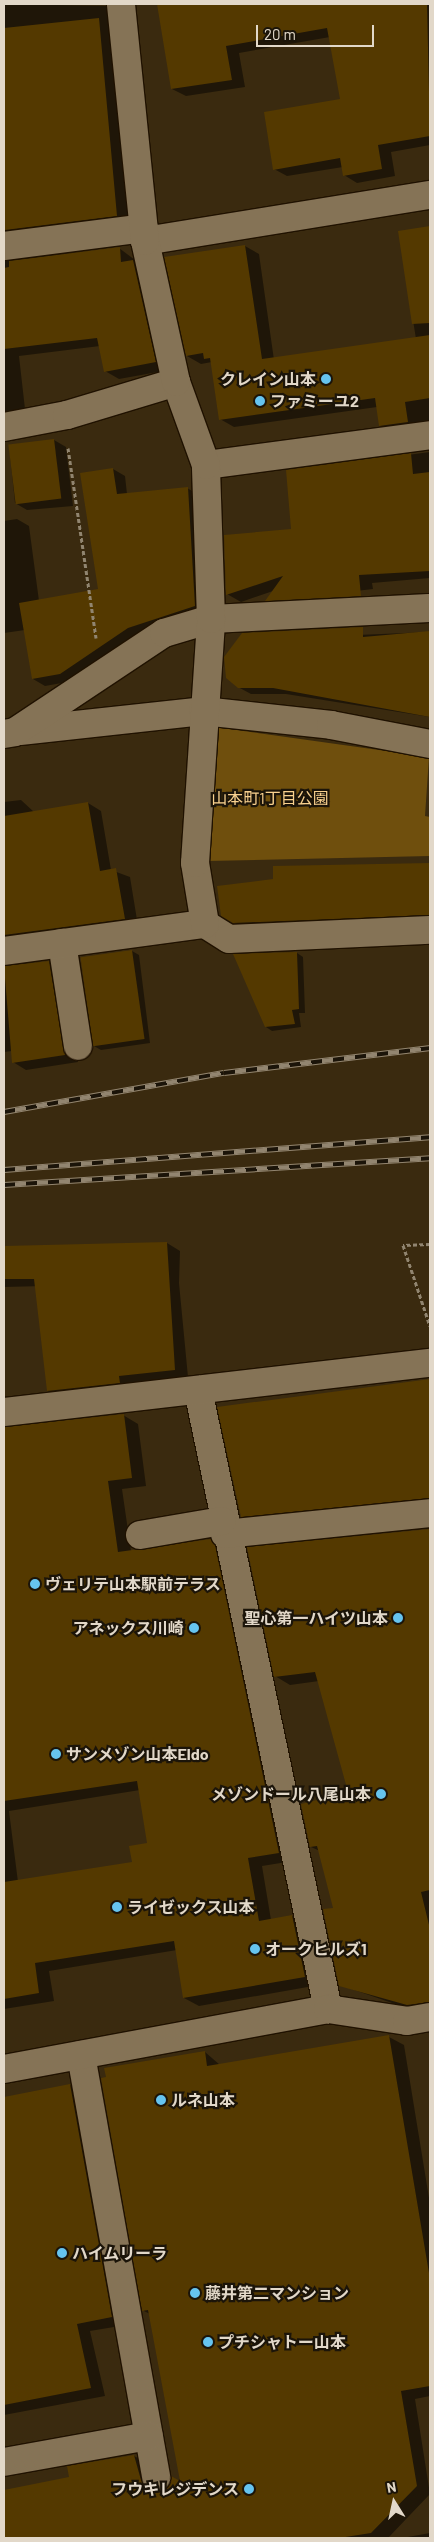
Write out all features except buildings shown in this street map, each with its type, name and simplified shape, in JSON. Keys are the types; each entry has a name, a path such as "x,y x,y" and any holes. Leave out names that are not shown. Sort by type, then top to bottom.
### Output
{"street":[{"path":"121,4 144,235 176,382 206,465 211,619 203,711 194,863 205,924"},
{"path":"4,246 144,235 430,195"},
{"path":"4,427 64,416 176,382"},
{"path":"206,465 430,435"},
{"path":"9,733 164,633 211,619 430,608"},
{"path":"9,733 203,711 330,725 430,744"},
{"path":"4,952 205,924 229,939 430,930"},
{"path":"62,943 78,1046"},
{"path":"4,1412 430,1363"},
{"path":"198,1390 223,1527 328,2009"},
{"path":"140,1536 223,1527 430,1513"},
{"path":"4,2069 328,2009 407,2021 430,2017"},
{"path":"81,2055 156,2476"},
{"path":"4,2462 149,2436"}],"path":[{"path":"64,416 101,675"},
{"path":"430,1244 402,1246 430,1326"}],"green space":[{"name":"山本町1丁目公園","path":"208,726 429,757 425,816 430,817 430,856 206,861"}],"railway":[{"path":"4,1112 224,1073 430,1048"},
{"path":"4,1170 430,1137"},
{"path":"4,1185 430,1158"}],"place":[{"name":"クレイン山本","path":"326,379"},
{"name":"ファミーユ2","path":"260,401"},
{"name":"ヴェリテ山本駅前テラス","path":"35,1584"},
{"name":"聖心第一ハイツ山本","path":"398,1618"},
{"name":"アネックス川崎","path":"194,1628"},
{"name":"サンメゾン山本Eldo","path":"56,1754"},
{"name":"メゾンドール八尾山本","path":"381,1794"},
{"name":"ライゼックス山本","path":"117,1907"},
{"name":"オークヒルズ1","path":"255,1949"},
{"name":"ルネ山本","path":"161,2100"},
{"name":"ハイムリーラ","path":"62,2253"},
{"name":"藤井第二マンション","path":"195,2293"},
{"name":"プチシャトー山本","path":"208,2342"},
{"name":"フウキレジデンス","path":"249,2489"}]}
